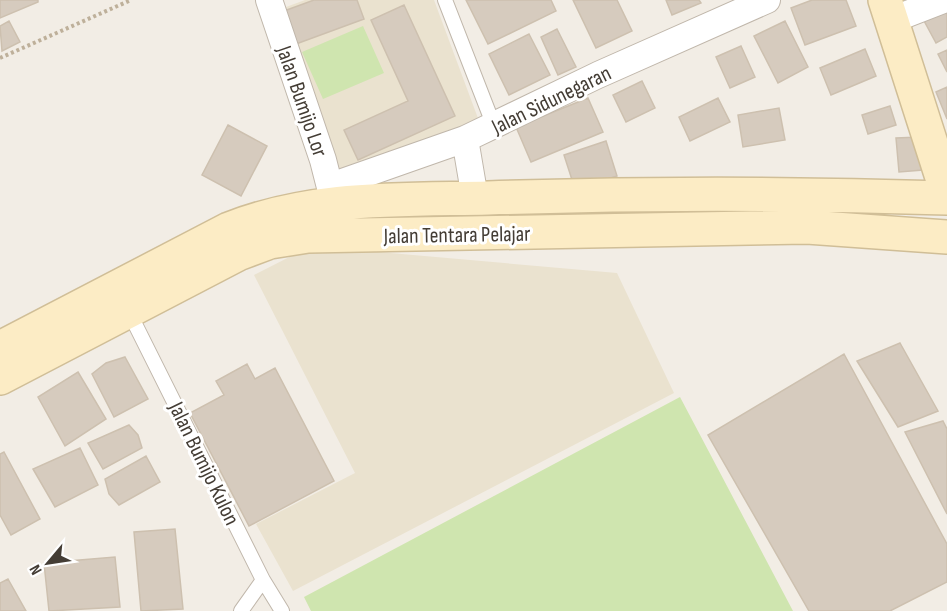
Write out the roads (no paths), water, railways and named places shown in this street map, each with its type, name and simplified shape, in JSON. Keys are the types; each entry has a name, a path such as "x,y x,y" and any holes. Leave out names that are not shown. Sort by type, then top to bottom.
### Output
{"main road":[{"path":"889,10 946,186"},
{"name":"Jalan Tentara Pelajar","path":"0,348 229,230 265,215 332,194 476,198 946,186"},
{"name":"Jalan Tentara Pelajar","path":"0,378 238,254 270,242 308,236 807,228 947,237"}],"street":[{"name":"Jalan Bumijo Lor","path":"269,0 332,194"},
{"name":"Jalan Sidunegaran","path":"332,194 465,139 598,75 766,0"},
{"path":"889,10 943,0"},
{"path":"465,139 476,198"}],"lane":[{"path":"445,0 494,126"},
{"name":"Jalan Bumijo Kulon","path":"129,312 263,580 282,611"},
{"path":"241,611 263,580"}]}
